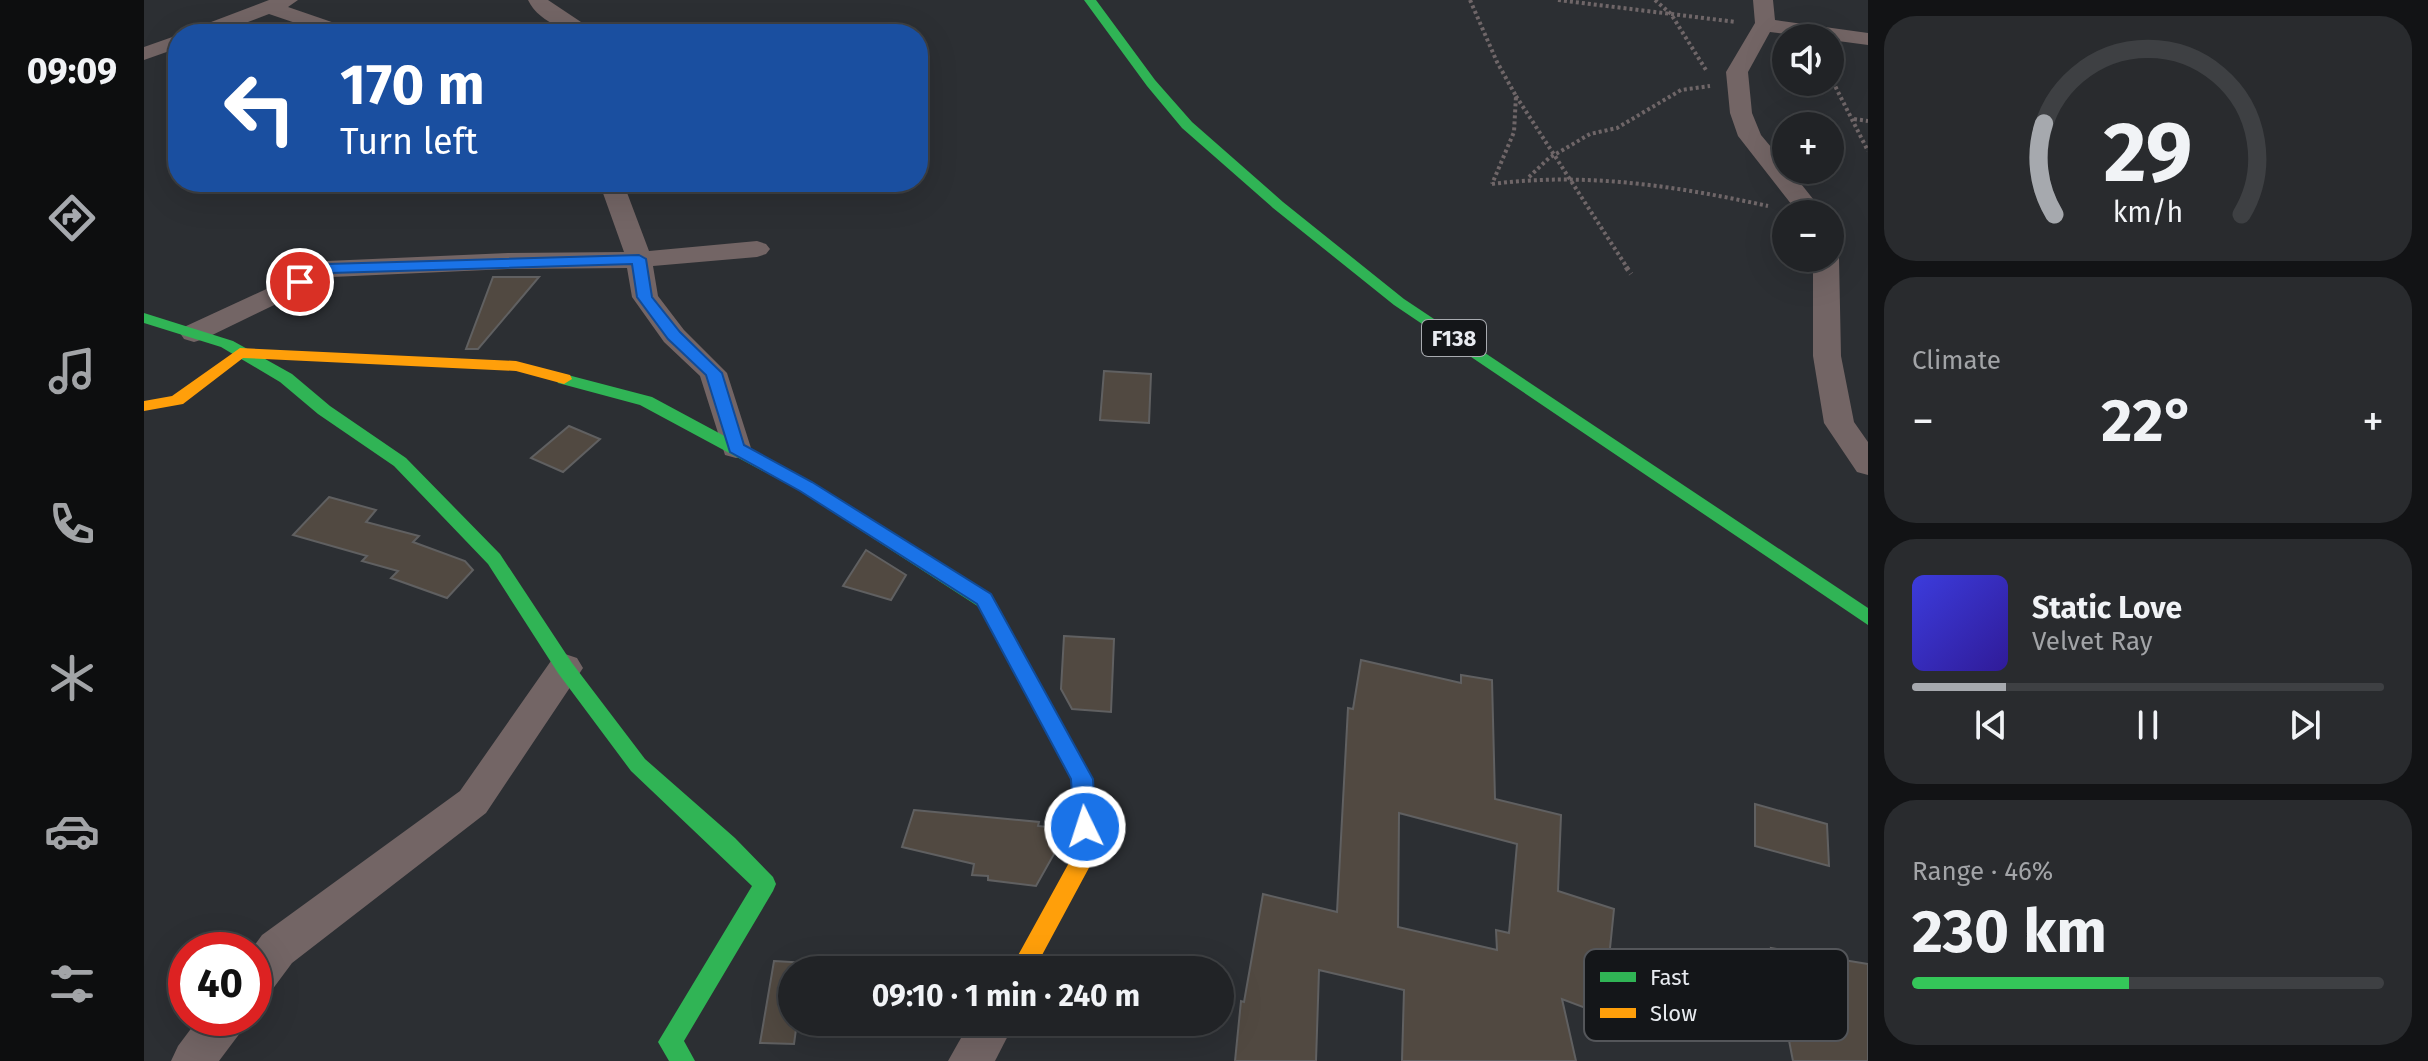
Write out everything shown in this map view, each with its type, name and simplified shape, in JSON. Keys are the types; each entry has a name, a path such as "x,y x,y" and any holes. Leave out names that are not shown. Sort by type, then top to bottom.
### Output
{"street":[{"path":"538,0 541,6 571,24"},
{"name":"F138","path":"1090,0 1151,83 1187,125 1278,205 1399,302 1868,618"},
{"path":"1763,0 1764,25 1737,72 1727,83 1750,136 1801,200"},
{"path":"224,24 278,4 325,24"},
{"path":"1764,25 1868,39"},
{"path":"144,54 168,45"},
{"path":"615,192 639,259 645,297 674,336 713,373 736,448"},
{"path":"194,333 327,269 639,259 757,249"},
{"path":"1826,272 1827,356 1839,423 1868,465"},
{"path":"144,318 218,340 286,378 324,410 400,462 494,559 565,668 638,765 700,824 727,845 765,884 670,1042 683,1061"},
{"path":"144,406 177,400 240,353 516,366 646,401 806,487 984,599 1082,779 1087,851 1030,956"},
{"path":"272,956 473,802 565,668"},
{"path":"193,1061 212,1036"},
{"path":"970,1061 985,1036"}],"path":[{"path":"1470,0 1497,62 1516,96 1631,274"},
{"path":"1558,0 1764,25"},
{"path":"1655,0 1671,14 1727,83"},
{"path":"1528,177 1553,156 1590,134 1617,128 1681,90 1727,83"},
{"path":"1516,96 1514,132 1492,184 1528,177 1630,182 1694,189 1772,207"},
{"path":"1841,96 1868,151"},
{"path":"1853,119 1868,121"}],"building":[{"path":"493,277 539,277 478,349 466,349"},
{"path":"1104,371 1151,374 1149,423 1100,420"},
{"path":"569,426 600,439 563,472 531,458"},
{"path":"329,497 376,510 366,522 419,536 413,542 465,561 473,570 447,598 391,578 398,571 362,561 367,556 293,535"},
{"path":"866,550 906,575 891,600 843,586"},
{"path":"1064,636 1114,639 1111,712 1072,709 1061,689"},
{"path":"1361,660 1461,683 1461,675 1492,680 1495,799 1561,815 1558,891 1614,909 1610,949 1584,949 1584,1007 1562,999 1576,1061 1402,1061 1404,990 1319,970 1316,1061 1235,1061 1241,1001 1244,1002 1263,894 1337,912 1348,708 1353,709","holes":["1399,813 1517,844 1509,933 1496,930 1497,950 1398,927"]},
{"path":"1755,804 1827,824 1829,866 1755,846"},
{"path":"914,810 1039,822 1038,826 1056,828 1054,854 1036,886 972,875 974,864 902,847"},
{"path":"774,961 778,961 778,1036 795,1036 794,1044 760,1043"},
{"path":"1848,961 1868,964 1868,1061 1793,1061 1789,1041 1848,1041"}],"traffic: fast":[{"path":"1090,0 1151,83 1187,125 1278,205 1399,302 1868,618"},
{"path":"144,318 227,344 286,378 324,410 400,462 494,559 565,668 638,765 727,845 765,884 670,1042 683,1061"},
{"path":"564,379 646,401 806,487 986,602"}],"traffic: slow":[{"path":"144,406 177,400 240,353 516,366 564,379"},
{"path":"986,602 1082,779 1087,851 1030,956"}],"route":[{"path":"300,282 327,269 639,259 645,297 674,336 713,373 736,448 806,487 984,599 1082,779 1085,827"}]}
